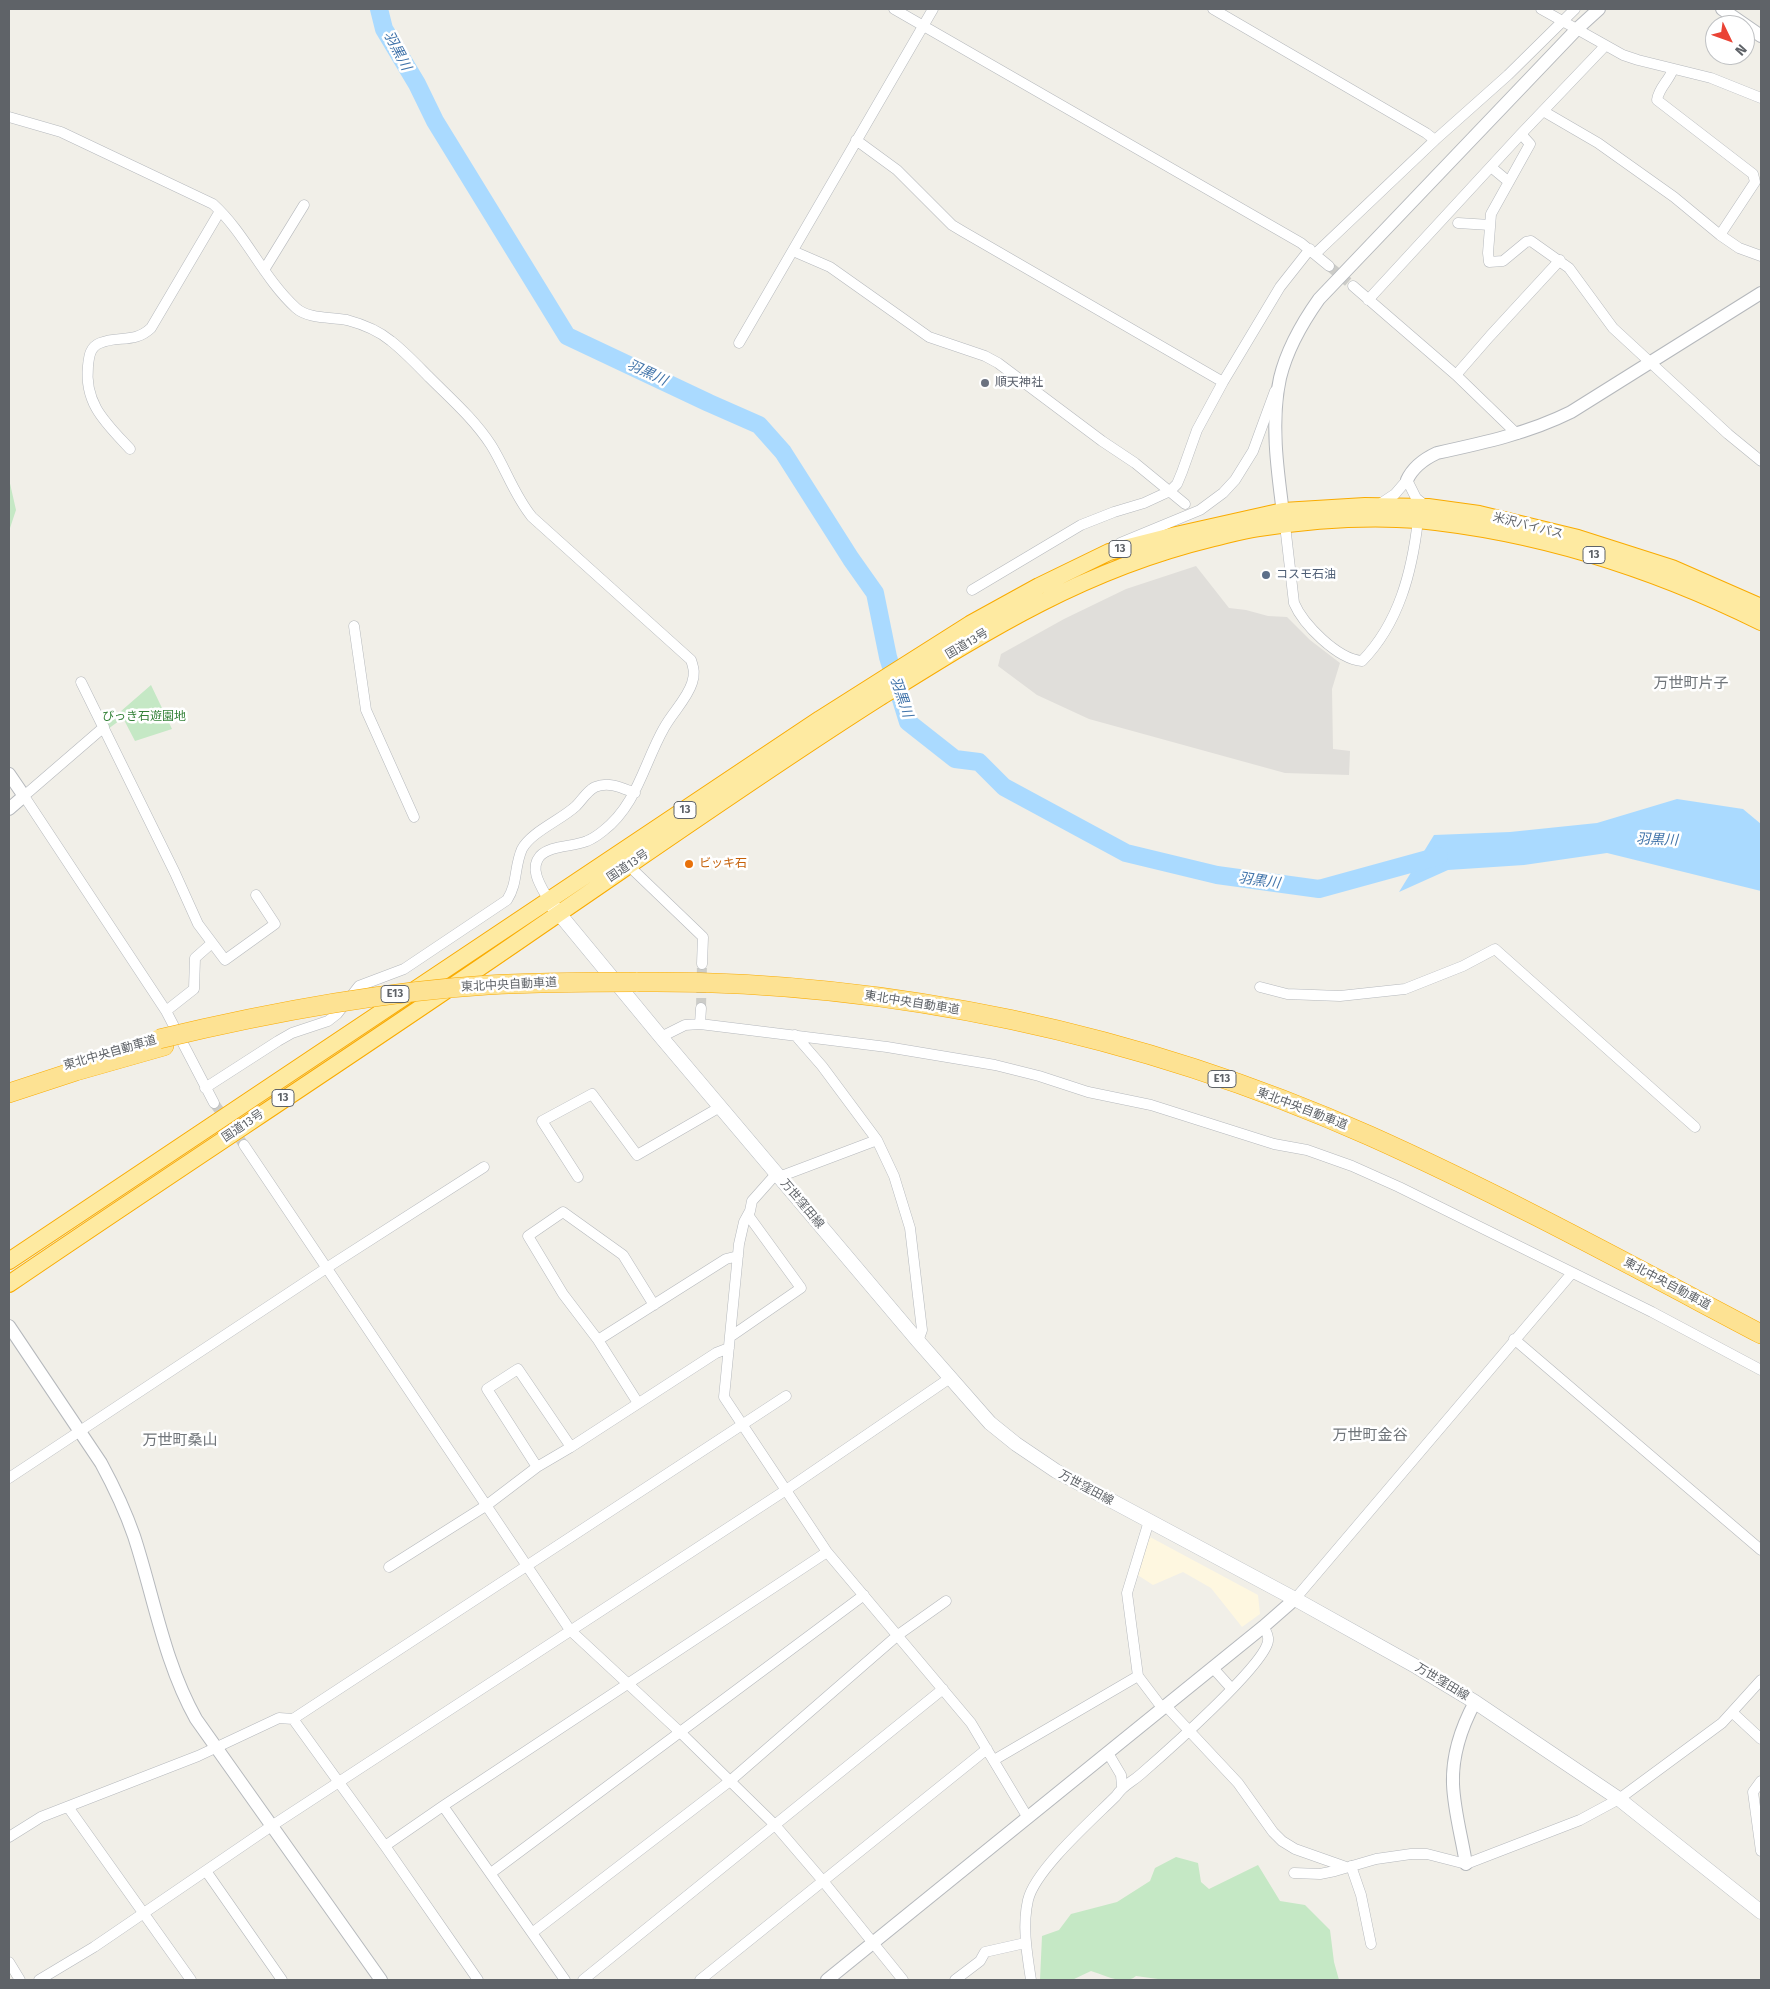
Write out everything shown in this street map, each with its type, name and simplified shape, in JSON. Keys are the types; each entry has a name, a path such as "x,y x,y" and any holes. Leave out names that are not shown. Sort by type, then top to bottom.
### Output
{"highway":[{"name":"米沢バイパス","path":"1284,518 1376,506 1423,514 1532,539 1626,564 1716,599 1761,622"},
{"name":"米沢バイパス","path":"1284,518 1315,520 1368,519 1423,514 1479,514 1588,541 1672,568 1761,607"},
{"name":"国道13号","path":"9,1284 554,908 824,725 974,630 1039,586 1109,552 1149,542 1284,518"},
{"name":"国道13号","path":"974,630 1119,567 1181,546 1256,528 1284,518"},
{"name":"国道13号","path":"9,1261 554,908 628,865 824,725"},
{"name":"東北中央自動車道","path":"636,986 715,981 855,994 918,1003 1002,1019 1086,1038 1158,1058 1288,1103 1369,1136 1557,1226 1761,1334"},
{"name":"東北中央自動車道","path":"9,1093 161,1042 231,1021 379,996 487,985 636,986 846,1004 999,1029 1080,1048 1199,1084 1286,1114 1433,1177 1580,1250 1761,1345"},
{"name":"東北中央自動車道","path":"9,1084 70,1064 161,1042"}],"main road":[{"name":"万世窪田線","path":"554,908 918,1341 990,1423 1056,1472 1295,1599 1417,1666 1475,1702 1618,1799 1758,1907"}],"street":[{"path":"894,9 1301,243 1329,266"},
{"path":"739,343 933,9"},
{"path":"1213,9 1426,132 1435,140"},
{"path":"1541,9 1605,46 1638,60 1711,78 1761,98"},
{"path":"972,590 1081,525 1107,514 1144,504 1170,491 1177,484 1197,430 1223,382 1280,287 1312,252 1508,75 1575,9"},
{"path":"1092,560 1115,545 1200,510 1223,493 1235,480 1253,451 1296,338 1306,318 1319,299 1577,29 1600,9"},
{"path":"1722,9 1761,36"},
{"path":"1368,300 1605,46"},
{"path":"1673,69 1670,77 1659,90 1657,100 1752,174 1755,182 1720,235"},
{"path":"1543,111 1598,143 1674,197 1720,235 1739,248 1761,256"},
{"path":"9,117 61,132 203,198 220,211 277,287 298,310 308,314 348,320 361,324 392,341 455,403 482,433 514,490 532,517 692,660 695,672 692,684 665,726 626,809 602,832 587,842 559,848 540,856 536,863 535,871 554,908"},
{"path":"1521,134 1530,144 1492,214 1488,253 1489,262 1503,261 1526,242 1531,241 1560,260 1576,276 1613,328 1728,434 1761,460"},
{"path":"856,140 896,170 952,225 1223,382"},
{"path":"1491,167 1509,182"},
{"path":"264,270 304,204"},
{"path":"130,449 103,419 91,399 87,376 89,357 93,347 101,342 137,338 151,328 220,211"},
{"path":"1458,223 1490,225"},
{"path":"793,251 830,267 929,338 985,356 998,363 1102,441 1135,463 1186,504"},
{"path":"1456,375 1560,260"},
{"path":"1353,286 1456,375 1517,434"},
{"path":"1376,506 1395,494 1427,458 1437,453 1517,434 1553,421 1571,412 1761,293"},
{"path":"1280,378 1276,430 1294,603 1298,613 1326,644 1353,660 1362,661 1373,650 1403,596 1423,514 1407,480"},
{"path":"354,626 366,710 414,817"},
{"path":"82,682 198,924 225,960 275,924 256,895"},
{"path":"9,809 104,727"},
{"path":"9,774 166,1011 214,1103"},
{"path":"205,1088 292,1033 328,1021 337,1014 359,986 404,969 507,900 514,890 522,848 542,830 575,807 594,787 618,786 635,793"},
{"path":"628,865 703,937 702,964"},
{"path":"166,1011 194,989 195,958 212,943"},
{"path":"1260,987 1287,994 1340,996 1405,989 1463,966 1495,950 1695,1127"},
{"path":"700,1024 701,1008"},
{"path":"661,1037 684,1025 700,1024 795,1034 995,1065 1039,1076 1088,1092 1151,1105 1274,1144 1307,1150 1352,1166 1572,1272 1761,1370"},
{"path":"795,1034 822,1066 876,1140 894,1176 910,1228 922,1330 918,1341"},
{"path":"578,1177 542,1121 592,1094 637,1155 720,1107"},
{"path":"876,1140 778,1175 752,1201 744,1222 738,1256 724,1397 827,1552 971,1723 1028,1818"},
{"path":"244,1145 328,1267 570,1630 680,1732 775,1825 903,1980"},
{"path":"9,1478 328,1267 484,1167"},
{"path":"638,1404 598,1340 563,1294 528,1236 563,1212 624,1256 654,1305"},
{"path":"730,1337 801,1288 748,1215"},
{"path":"598,1340 726,1259 738,1256"},
{"path":"827,1980 1264,1627 1295,1599 1572,1272"},
{"path":"9,1326 101,1463 121,1501 134,1537 173,1670 185,1700 216,1749 381,1980"},
{"path":"1514,1339 1761,1550"},
{"path":"390,1567 487,1505 537,1467 571,1448 716,1353 729,1348"},
{"path":"537,1467 487,1389 518,1369 571,1448"},
{"path":"39,1980 94,1947 270,1826 786,1490 950,1378"},
{"path":"9,1837 41,1817 216,1749 279,1718 293,1719 786,1396"},
{"path":"1149,1522 1127,1593 1138,1676 1238,1783 1268,1826 1282,1841 1295,1849 1349,1866"},
{"path":"385,1846 827,1552"},
{"path":"491,1872 864,1594"},
{"path":"532,1933 730,1781 898,1635 946,1600"},
{"path":"1122,1786 1132,1782 1190,1730 1249,1672 1268,1642 1264,1627"},
{"path":"1213,1668 1231,1688"},
{"path":"994,1760 1138,1676"},
{"path":"1294,1873 1320,1874 1393,1855 1411,1854 1427,1854 1466,1864 1580,1820 1618,1799 1722,1723 1761,1680"},
{"path":"583,1980 943,1689"},
{"path":"1466,1864 1453,1782 1456,1751 1462,1730 1475,1702"},
{"path":"1733,1713 1761,1739"},
{"path":"293,1719 385,1846 478,1980"},
{"path":"700,1980 987,1749"},
{"path":"1031,1980 1025,1943 1027,1901 1037,1877 1116,1796 1122,1786 1121,1775 1108,1753"},
{"path":"1761,1782 1753,1792 1761,1851"},
{"path":"68,1806 191,1980"},
{"path":"443,1806 565,1980"},
{"path":"1349,1866 1361,1895 1371,1944"},
{"path":"206,1871 282,1980"},
{"path":"955,1980 980,1961 985,1952 1025,1943"},
{"path":"9,1962 20,1980"}],"shaded area":[{"path":"1196,566 1229,608 1268,616 1287,617 1310,640 1340,663 1332,689 1333,749 1350,751 1349,775 1285,773 1089,719 1037,695 998,666 1001,654 1064,619 1126,589"},
{"path":"1150,1537 1258,1595 1260,1614 1242,1627 1211,1588 1183,1572 1153,1585 1136,1574"}],"green space":[{"path":"9,479 16,510 9,531"},
{"name":"びっき石遊園地","path":"151,685 172,729 135,741 123,718 108,729 105,725"},
{"path":"1176,1857 1198,1863 1201,1882 1209,1889 1258,1865 1280,1901 1305,1905 1330,1930 1334,1962 1339,1980 1165,1980 1136,1976 1131,1979 1120,1980 1091,1971 1072,1980 1040,1980 1042,1936 1059,1930 1071,1914 1117,1902 1150,1881 1155,1868"}],"water":[{"path":"1677,799 1743,809 1761,824 1761,891 1607,853 1524,865 1448,870 1399,892 1434,835 1510,832 1597,823"}],"waterway":[{"name":"羽黒川","path":"379,9 384,29 417,84 435,121 567,336 759,425 783,452 851,559 875,593 888,657 908,722 955,759 979,762 1004,787 1126,853 1217,875 1319,889 1439,856"}],"tunnel":[{"path":"1329,266 1353,286"},
{"path":"701,1008 702,964"},
{"path":"214,1103 244,1145"}],"place":[{"name":"順天神社","path":"985,383"},
{"name":"コスモ石油","path":"1266,575"},
{"name":"ビッキ石","path":"689,864"}],"district":[{"name":"万世町片子","path":"1691,684"},
{"name":"万世町金谷","path":"1370,1436"},
{"name":"万世町桑山","path":"180,1441"}]}
